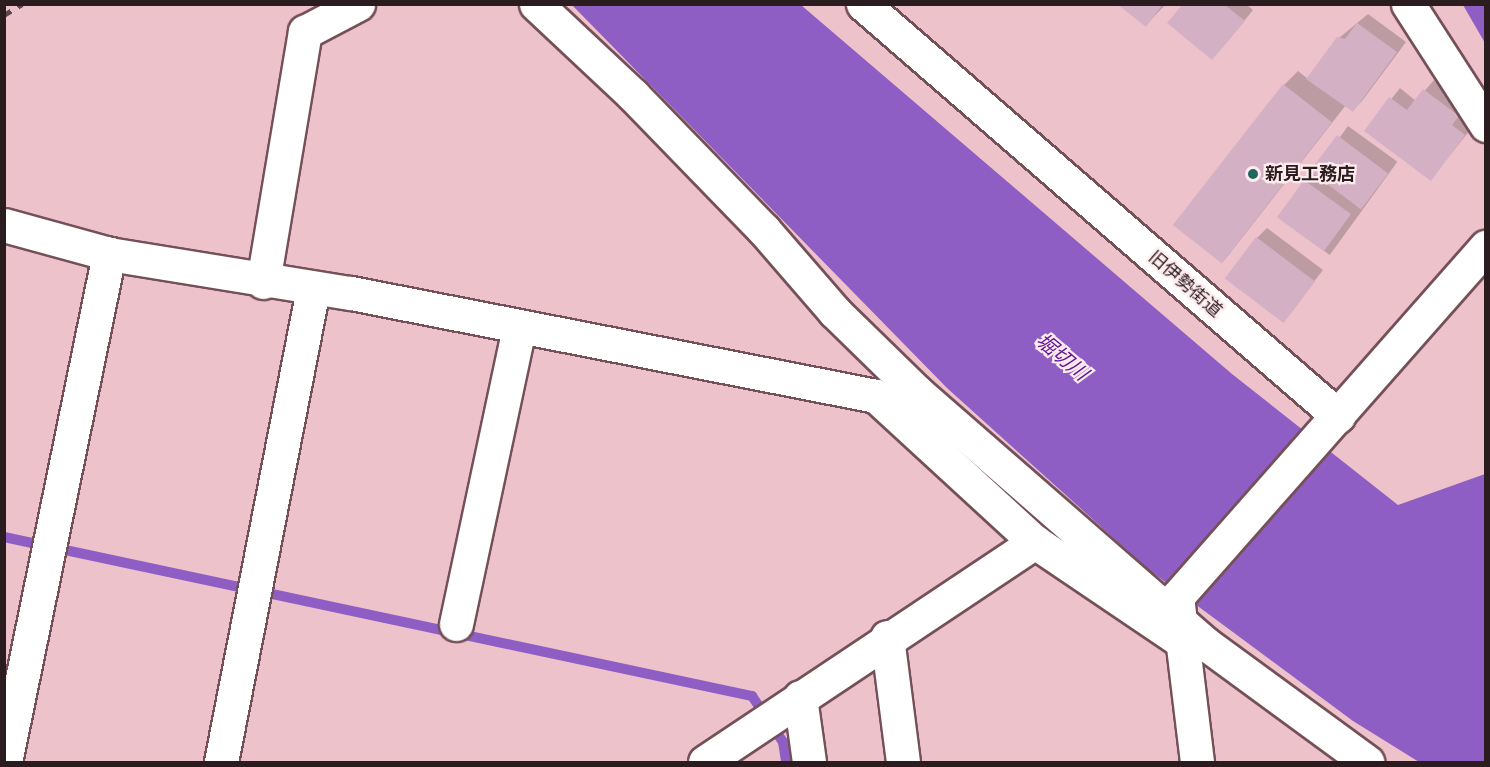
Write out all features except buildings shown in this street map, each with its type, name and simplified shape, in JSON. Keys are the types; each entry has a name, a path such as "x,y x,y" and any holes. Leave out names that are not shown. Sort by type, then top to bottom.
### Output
{"street":[{"path":"263,282 305,32 358,4"},
{"path":"536,4 633,95 764,230 835,312 917,392 1206,644 1367,762"},
{"name":"旧伊勢街道","path":"863,4 1338,416"},
{"path":"1408,4 1485,125"},
{"path":"4,225 109,254 263,282 313,288 876,396 1035,542 1179,619"},
{"path":"1197,762 1179,619 1338,416 1485,247"},
{"path":"5,762 109,254"},
{"path":"221,762 313,288"},
{"path":"456,624 519,327"},
{"path":"705,762 887,637 1035,542"},
{"path":"887,637 903,762"},
{"path":"794,701 809,762"}],"water":[{"name":"堀切川","path":"572,5 801,5 1232,374 1398,505 1485,474 1485,762 1419,762 1353,721 1149,570 947,388"},
{"path":"1463,5 1485,5 1485,43"}],"waterway":[{"path":"4,537 752,696 783,742 786,762"}],"railway":[{"path":"4,15 22,4"}],"place":[{"name":"新見工務店","path":"1253,174"}]}
